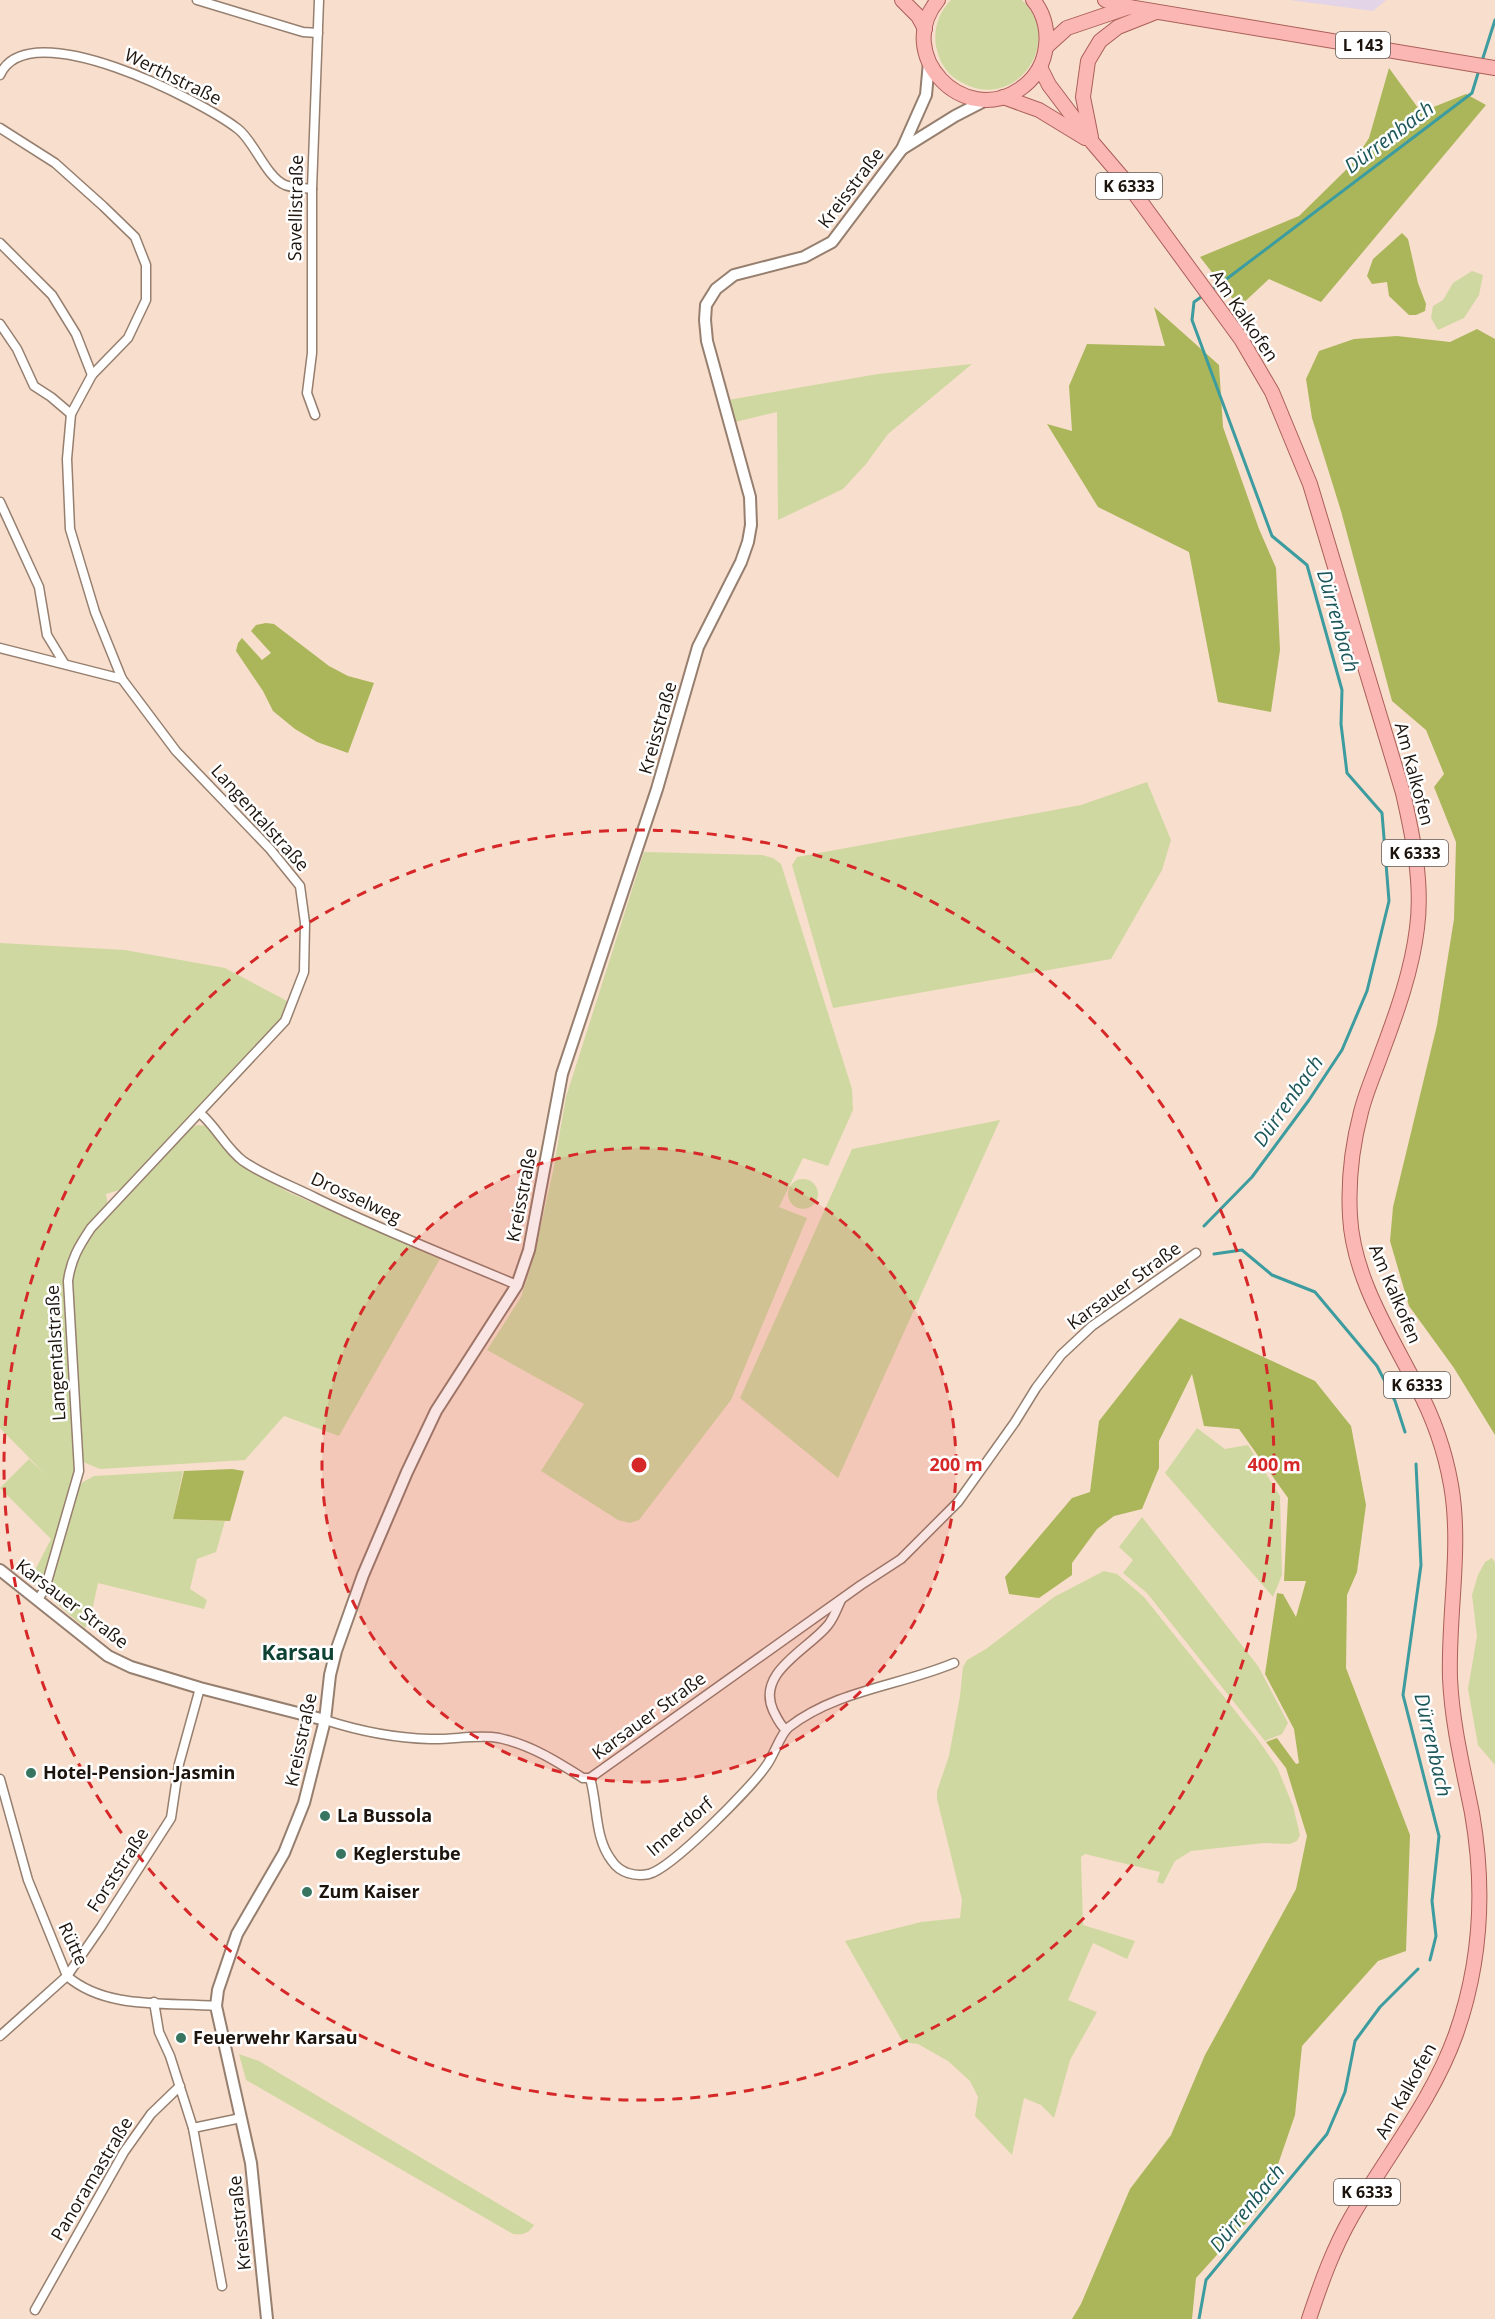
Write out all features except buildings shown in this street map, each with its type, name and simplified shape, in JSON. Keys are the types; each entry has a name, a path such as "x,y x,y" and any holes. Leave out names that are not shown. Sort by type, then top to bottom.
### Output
{"main road":[{"path":"902,0 918,16 925,29"},
{"path":"938,0 928,15 925,29 924,45 928,63 937,76 951,89 967,97 986,100 1003,98 1025,86 1040,67 1046,47 1045,24 1033,0"},
{"name":"L 143","path":"1105,0 1157,12 1495,68"},
{"name":"L 143","path":"1046,47 1067,28 1129,7"},
{"path":"1092,142 1083,97 1088,61 1100,41 1118,27 1157,12"},
{"name":"Am Kalkofen","path":"1040,67 1049,85 1092,142 1127,183 1241,339 1272,392 1310,484 1398,775 1413,838 1418,881 1418,926 1393,1024 1361,1110 1349,1188 1350,1222 1357,1255 1372,1298 1433,1422 1451,1484 1455,1536 1450,1629 1452,1707 1472,1812 1479,1869 1480,1917 1473,1969 1456,2033 1432,2088 1352,2216 1325,2268 1309,2319"},
{"name":"Am Kalkofen","path":"1003,98 1039,110 1092,142"}],"street":[{"path":"197,0 292,29 318,33"},
{"name":"Savellistraße","path":"315,415 308,393 312,353 312,189 319,0"},
{"name":"Werthstraße","path":"0,75 3,68 24,54 54,51 103,62 186,97 231,124 240,130 269,170 284,184 312,189"},
{"name":"Kreisstraße","path":"267,2319 251,2163 216,2006 218,1990 237,1934 284,1853 304,1803 325,1720 330,1675 336,1651 363,1575 436,1411 517,1285 531,1239 562,1074 651,808 698,647 741,562 748,542 751,525 750,497 707,341 706,305 716,290 734,275 804,257 832,242 902,149 926,95 928,63"},
{"name":"Kreisstraße","path":"902,149 986,100"},
{"name":"Langentalstraße","path":"0,128 55,163 104,206 135,237 146,265 146,300 128,338 92,375 71,414 67,459 70,529 95,612 122,679 176,751 270,849 300,886 305,923 304,972 285,1021 201,1114 92,1228 77,1248 71,1262 68,1281 79,1471 45,1589 38,1599"},
{"path":"0,243 52,295 76,334 92,375"},
{"path":"0,324 17,349 34,386 71,414"},
{"path":"0,502 39,587 47,634 64,663"},
{"path":"0,648 122,679"},
{"name":"Drosselweg","path":"201,1114 242,1160 262,1172 360,1219 517,1285"},
{"name":"Karsauer Straße","path":"0,1570 108,1656 156,1676 352,1728 397,1737 431,1740 498,1738 542,1752 583,1778 590,1778 901,1558 958,1502 1061,1355 1108,1314 1197,1253"},
{"path":"786,1730 780,1725 771,1706 772,1682 787,1663 829,1624 842,1599"},
{"name":"Innerdorf","path":"590,1778 598,1830 612,1862 622,1871 636,1875 651,1873 689,1845 719,1818 765,1768 786,1730 826,1704 928,1674 954,1663"},
{"name":"Forststraße","path":"0,2036 67,1976 171,1818 180,1764 200,1688"},
{"name":"Rütte","path":"0,1779 28,1880 67,1976 79,1987 94,1994 154,2002 216,2006"},
{"path":"154,2002 159,2032 193,2128 222,2286"},
{"name":"Panoramastraße","path":"35,2310 124,2152 151,2114 180,2086"},
{"path":"193,2128 241,2118"}],"shaded area":[{"path":"1290,0 1386,0 1373,11"}],"green space":[{"path":"951,0 1022,0 1034,17 1038,35 1036,53 1028,69 1015,81 999,88 981,89 961,82 953,76 940,60 935,36 940,17"},
{"path":"1389,68 1421,112 1466,94 1486,105 1321,302 1269,279 1239,307 1200,257 1299,216 1352,164 1369,138"},
{"path":"1402,233 1408,239 1418,283 1426,304 1425,311 1416,315 1409,315 1389,296 1387,282 1372,284 1367,276 1373,259"},
{"path":"1472,271 1483,275 1479,295 1464,318 1438,330 1431,318 1433,306 1443,300 1453,283"},
{"path":"1154,307 1219,365 1223,427 1259,529 1276,568 1280,650 1271,712 1218,702 1189,552 1098,507 1047,424 1072,431 1069,386 1087,344 1165,346"},
{"path":"1477,329 1495,339 1495,1435 1454,1368 1409,1306 1390,1241 1393,1207 1437,1025 1454,919 1456,842 1434,787 1444,774 1426,730 1392,701 1341,511 1312,418 1306,379 1319,351 1354,339 1397,336 1450,342"},
{"path":"972,364 888,434 866,464 843,489 778,520 777,412 735,422 728,400 878,374"},
{"path":"274,624 329,666 348,676 374,683 348,753 317,742 295,729 273,711 263,691 236,651 242,638 262,660 271,653 251,631 256,625"},
{"path":"1147,782 1171,840 1162,870 1111,959 833,1008 792,865 797,857 1081,805"},
{"path":"644,852 762,855 773,858 781,864 852,1089 853,1110 828,1166 803,1158 779,1207 807,1218 731,1400 639,1520 630,1523 618,1520 541,1471 584,1404 487,1350 521,1297 534,1256 553,1171 566,1097"},
{"path":"0,943 125,950 225,968 289,1002 280,1021 123,1189 106,1194 108,1205 84,1234 70,1258 67,1267 75,1464 72,1487 42,1586 38,1587 27,1578 35,1570 51,1539 0,1488 29,1459 46,1475 0,1428"},
{"path":"1000,1120 838,1478 740,1398 852,1149"},
{"path":"198,1125 208,1126 242,1165 288,1192 440,1259 339,1436 284,1416 245,1460 100,1469 83,1462 71,1291 76,1260 88,1238 190,1128"},
{"path":"803,1179 814,1183 818,1194 814,1205 803,1209 792,1205 788,1194 792,1183"},
{"path":"1180,1318 1315,1381 1351,1426 1366,1505 1357,1572 1347,1595 1346,1668 1410,1835 1406,1951 1378,1961 1302,2046 1295,2115 1265,2202 1196,2278 1192,2319 1072,2319 1081,2304 1130,2189 1171,2135 1205,2055 1296,1889 1307,1836 1286,1768 1266,1742 1277,1738 1296,1764 1299,1763 1294,1729 1265,1674 1277,1593 1283,1594 1296,1617 1306,1581 1284,1581 1288,1498 1239,1429 1204,1426 1192,1374 1159,1441 1159,1468 1142,1509 1114,1516 1097,1529 1072,1563 1072,1575 1039,1598 1009,1594 1005,1577 1072,1498 1090,1492 1099,1421"},
{"path":"1197,1428 1225,1449 1248,1445 1280,1496 1282,1575 1273,1597 1165,1473"},
{"path":"232,1469 244,1471 230,1521 173,1519 184,1471"},
{"path":"183,1471 173,1519 225,1521 216,1552 197,1559 190,1589 207,1600 204,1609 98,1583 90,1620 85,1628 49,1597 48,1591 77,1488 94,1476"},
{"path":"1142,1517 1258,1666 1288,1723 1282,1734 1265,1741 1147,1593 1123,1573 1133,1560 1119,1547"},
{"path":"1492,1558 1495,1563 1495,1765 1478,1745 1468,1689 1477,1636 1472,1595 1485,1562"},
{"path":"1104,1571 1117,1574 1144,1597 1256,1737 1277,1767 1293,1806 1300,1835 1297,1841 1290,1844 1264,1843 1191,1851 1175,1861 1163,1884 1157,1882 1160,1872 1085,1854 1081,1857 1083,1925 1135,1941 1127,1959 1093,1943 1068,2000 1097,2012 1070,2060 1054,2118 1041,2105 1024,2098 1012,2155 975,2116 978,2097 970,2081 948,2061 918,2044 903,2042 845,1941 921,1922 960,1918 962,1900 937,1791 949,1756 963,1667 967,1660 986,1649 1054,1597"},
{"path":"239,2054 259,2061 534,2225 525,2233 513,2234 246,2080"}],"waterway":[{"name":"Dürrenbach","path":"1482,61 1495,20"},
{"name":"Dürrenbach","path":"1212,290 1472,93 1479,70"},
{"name":"Dürrenbach","path":"1204,295 1194,302 1192,320 1272,536 1307,565 1342,690 1341,724 1347,773 1382,813 1389,901 1367,991 1342,1050 1309,1100 1252,1177 1204,1226"},
{"name":"Dürrenbach","path":"1214,1254 1242,1250 1272,1275 1315,1292 1377,1366 1395,1401 1405,1432"},
{"name":"Dürrenbach","path":"1416,1464 1421,1565 1403,1695 1439,1836 1432,1901 1436,1936 1430,1960"},
{"name":"Dürrenbach","path":"1199,2319 1206,2280 1327,2134 1345,2092 1355,2041 1380,2007 1418,1969"}],"place":[{"name":"Hotel-Pension-Jasmin","path":"31,1773"},
{"name":"La Bussola","path":"325,1816"},
{"name":"Keglerstube","path":"341,1854"},
{"name":"Zum Kaiser","path":"307,1892"},
{"name":"Feuerwehr Karsau","path":"181,2038"}],"district":[{"name":"Karsau","path":"298,1653"}]}
